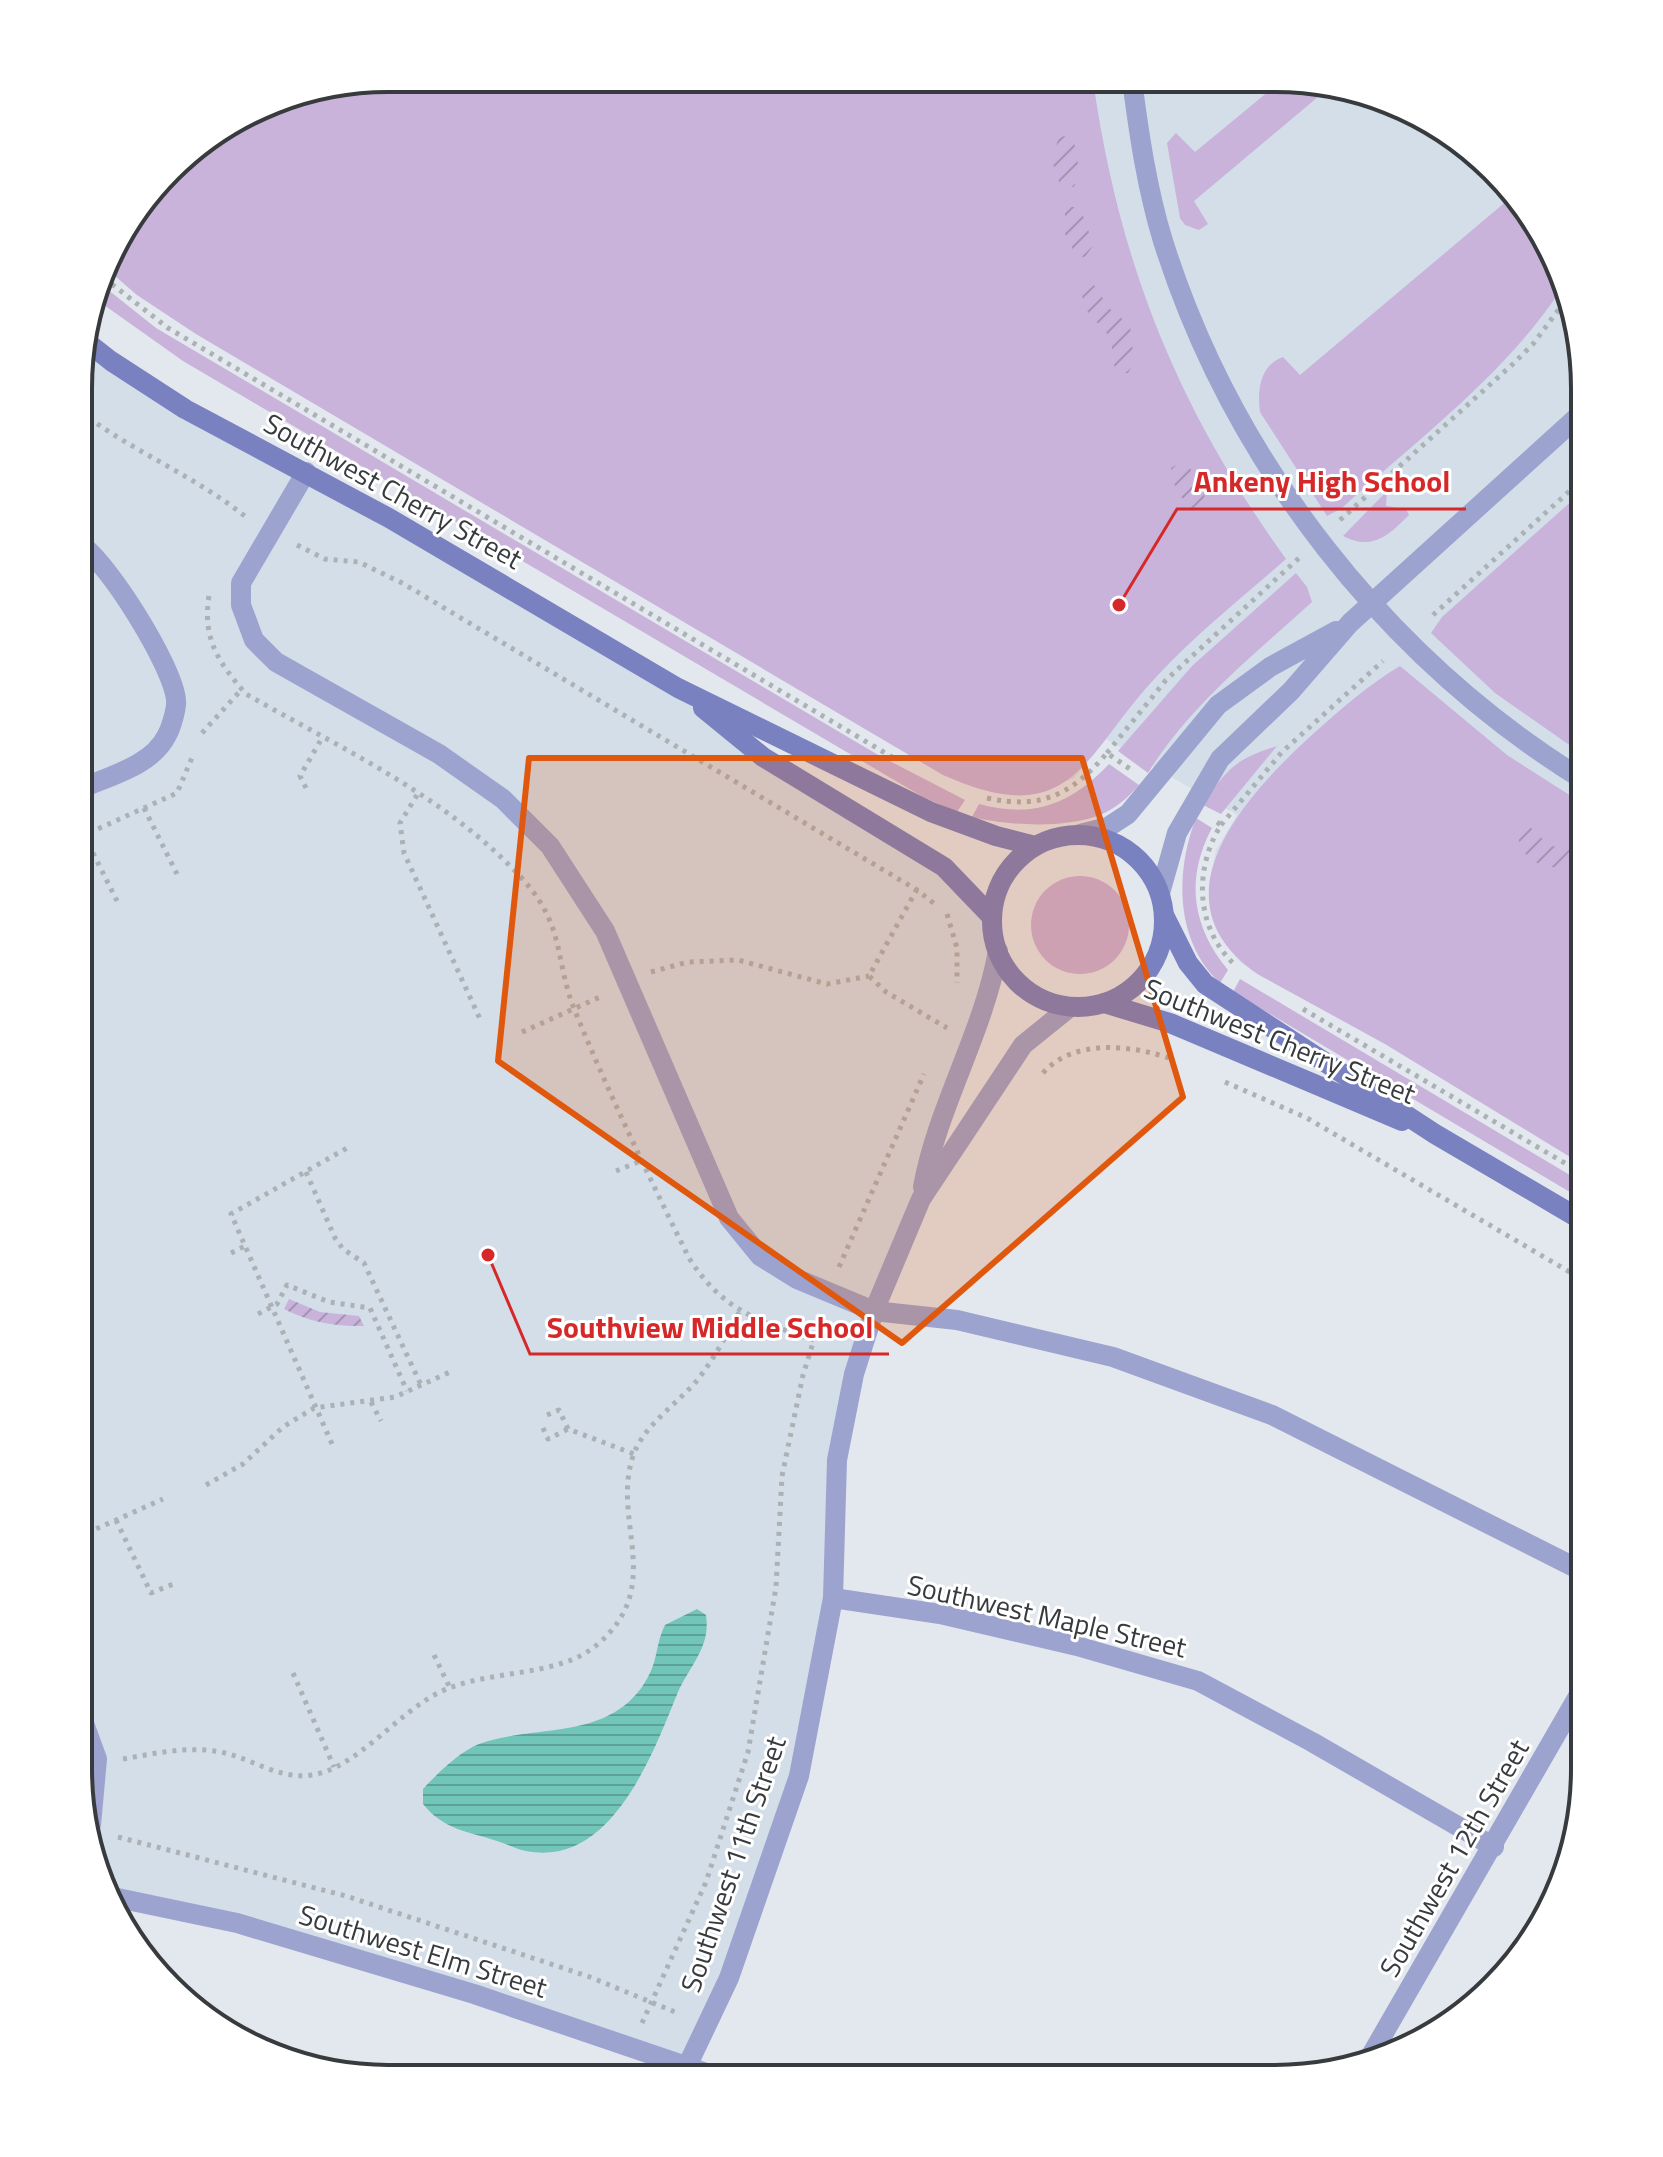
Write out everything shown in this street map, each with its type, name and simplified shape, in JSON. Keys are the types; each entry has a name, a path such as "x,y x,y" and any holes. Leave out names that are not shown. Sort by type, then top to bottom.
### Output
{"street":[{"path":"1134,92 1140,139 1163,242 1195,326 1228,398 1282,491 1318,540 1374,602 1474,702 1571,771"},
{"name":"Southwest Cherry Street","path":"95,347 185,409 306,472 678,688 776,733 931,812 996,836 1035,846"},
{"path":"1160,893 1177,833 1220,759 1291,691 1350,623 1571,423"},
{"path":"306,472 241,583 241,605 254,640 276,662 439,754 503,799 550,846 605,931 729,1218 760,1256 797,1279 829,1289 874,1311 957,1320 1113,1357 1243,1404 1429,1492 1571,1565"},
{"path":"92,557 118,586 161,660 176,700 167,735 148,758 92,784"},
{"path":"1080,834 1106,838 1129,851 1148,869 1160,893 1165,917 1161,944 1149,971 1129,991 1104,1003 1070,1007 1047,1001 1026,990 1009,972 998,951 992,917 998,889 1013,864 1035,846 1056,837 1108,827 1128,814 1218,705 1270,667 1350,623"},
{"name":"Southwest Cherry Street","path":"678,688 763,757 944,867 992,917"},
{"name":"Southwest Cherry Street","path":"1165,917 1188,963 1205,984 1435,1134 1571,1214"},
{"name":"Southwest 11th Street","path":"687,2065 729,1978 799,1776 833,1598 837,1460 854,1374 874,1311 921,1199 938,1122 983,1014 998,951"},
{"name":"Southwest Cherry Street","path":"1104,1003 1170,1023 1314,1087 1435,1134"},
{"name":"Southwest 11th Street","path":"921,1199 1023,1045 1070,1007"},
{"name":"Southwest Maple Street","path":"833,1598 970,1621 1077,1646 1198,1681 1494,1847"},
{"name":"Southwest 12th Street","path":"1376,2047 1571,1709"},
{"path":"92,1745 97,1759 98,1827"},
{"name":"Southwest Elm Street","path":"123,1899 237,1923 474,1994 665,2065"}],"path":[{"path":"112,284 168,328 896,759"},
{"path":"1334,526 1514,363 1533,344 1560,308"},
{"path":"92,421 222,498 251,520 243,529"},
{"path":"1433,615 1571,490"},
{"path":"289,541 325,559 359,562 404,584 917,890"},
{"path":"975,796 1020,803 1074,788 1107,753 1166,680 1303,554"},
{"path":"210,591 207,633 225,672 246,694 417,795 465,827 526,884 546,911 560,942 574,1009 675,1229 704,1281 740,1311 756,1320 814,1340"},
{"path":"1238,968 1216,940 1201,900 1208,852 1221,825 1282,752 1383,661"},
{"path":"306,788 300,776 322,738"},
{"path":"1107,753 1143,779"},
{"path":"417,795 400,823 404,853 480,1019"},
{"path":"144,808 177,874"},
{"path":"1211,818 1221,825"},
{"path":"92,851 117,901"},
{"path":"869,976 923,881"},
{"path":"641,977 657,969 688,962 738,960 827,984 869,976"},
{"path":"869,976 886,992 953,1031"},
{"path":"522,1032 600,997"},
{"path":"1293,1003 1571,1167"},
{"path":"1036,1081 1066,1055 1085,1050 1132,1049 1183,1063"},
{"path":"1210,1076 1307,1118 1571,1273"},
{"path":"332,1444 231,1214 347,1148"},
{"path":"616,1171 643,1160"},
{"path":"306,1172 335,1238 343,1249 364,1263 421,1385"},
{"path":"231,1253 245,1246"},
{"path":"258,1314 277,1304 287,1285 329,1302 370,1308 407,1391"},
{"path":"118,1760 204,1749 294,1775 312,1775 334,1767 405,1714 450,1688 483,1676 533,1671 568,1660 598,1644 625,1608 633,1578 628,1494 634,1454 660,1418 698,1379 740,1311"},
{"path":"206,1485 243,1464 283,1427 314,1408 371,1402 407,1391 450,1372"},
{"path":"371,1402 381,1421"},
{"path":"547,1415 559,1410 568,1429 634,1454"},
{"path":"543,1428 548,1439 568,1429"},
{"path":"92,1531 163,1499"},
{"path":"116,1520 151,1593 176,1583"},
{"path":"434,1655 450,1688"},
{"path":"293,1673 334,1767"},
{"path":"99,1830 346,1896 590,1977 707,2024"}],"highlighted area":[{"path":"529,758 1082,758 1183,1097 902,1343 498,1061"}],"shaded area":[{"path":"388,92 1275,92 1352,102 1406,123 1440,142 1470,165 1498,193 1521,223 1555,293 1568,349 1571,388 1571,1157 1385,1044 1241,963 1219,931 1209,884 1216,850 1237,815 1106,739 1074,778 1036,793 992,792 943,775 196,334 137,295 115,275 142,223 165,193 193,165 223,142 257,123 311,102 349,95"},
{"path":"388,92 1095,92 1119,211 1159,332 1184,390 1214,447 1286,559 1204,630 1158,675 1072,777 1049,790 1021,795 987,791 943,775 196,334 137,295 115,276 142,223 165,193 193,165 223,142 257,123 311,102"},
{"path":"1268,92 1319,96 1194,201 1208,224 1199,230 1185,225 1180,218 1167,143 1176,133 1195,152"},
{"path":"1071,137 1077,155 1074,187 1060,185 1052,161 1058,139"},
{"path":"1505,202 1531,240 1556,296 1515,349 1460,404 1342,508 1327,516 1260,412 1260,387 1269,366 1283,357 1300,375"},
{"path":"1077,207 1087,226 1092,247 1085,257 1076,256 1065,234 1065,211"},
{"path":"1094,285 1110,309 1130,325 1134,362 1128,373 1118,374 1108,336 1084,304 1082,295"},
{"path":"109,291 156,328 880,756 965,800 957,812 923,797 183,361 104,305"},
{"path":"94,355 678,688 944,867 992,917 998,951 854,1374 833,1598 799,1776 688,2065 632,2046 123,1900 102,1846 92,1769"},
{"path":"1182,462 1199,480 1205,505 1192,509 1176,491 1171,468"},
{"path":"1387,491 1386,506 1406,509 1409,515 1379,539 1363,542 1343,536"},
{"path":"1571,502 1571,746 1495,693 1431,633 1442,617"},
{"path":"1296,573 1307,587 1312,602 1203,703 1148,773 1118,751 1192,666"},
{"path":"1400,666 1507,755 1571,796 1571,1157 1385,1044 1259,975 1227,946 1211,914 1210,882 1219,849 1237,817 1287,759 1366,689"},
{"path":"1277,746 1221,814 1203,805 1218,782 1233,767"},
{"path":"1109,764 1139,785 1118,805 1096,816 1079,821 1042,824 1004,823 972,817 979,804 1017,810 1050,805 1080,789"},
{"path":"1196,818 1212,828 1198,865 1196,902 1207,937 1228,970 1220,983 1194,947 1183,905 1185,861"},
{"path":"1520,827 1531,828 1550,846 1571,848 1571,870 1534,861 1521,846 1517,833"},
{"path":"1080,876 1099,880 1115,890 1125,906 1129,925 1125,944 1115,960 1099,970 1080,974 1061,970 1045,960 1035,944 1031,925 1035,906 1045,890 1061,880"},
{"path":"1240,979 1571,1176 1571,1193 1233,992"},
{"path":"289,1299 320,1312 359,1316 364,1326 343,1326 303,1317 284,1309"},
{"path":"697,1609 706,1615 703,1646 678,1692 642,1774 625,1801 605,1824 583,1842 556,1852 526,1851 448,1824 423,1804 423,1789 449,1764 479,1744 588,1723 608,1716 626,1704 648,1678 665,1625"}],"place":[{"name":"Ankeny High School","path":"1119,605"},
{"name":"Southview Middle School","path":"488,1255"}]}
